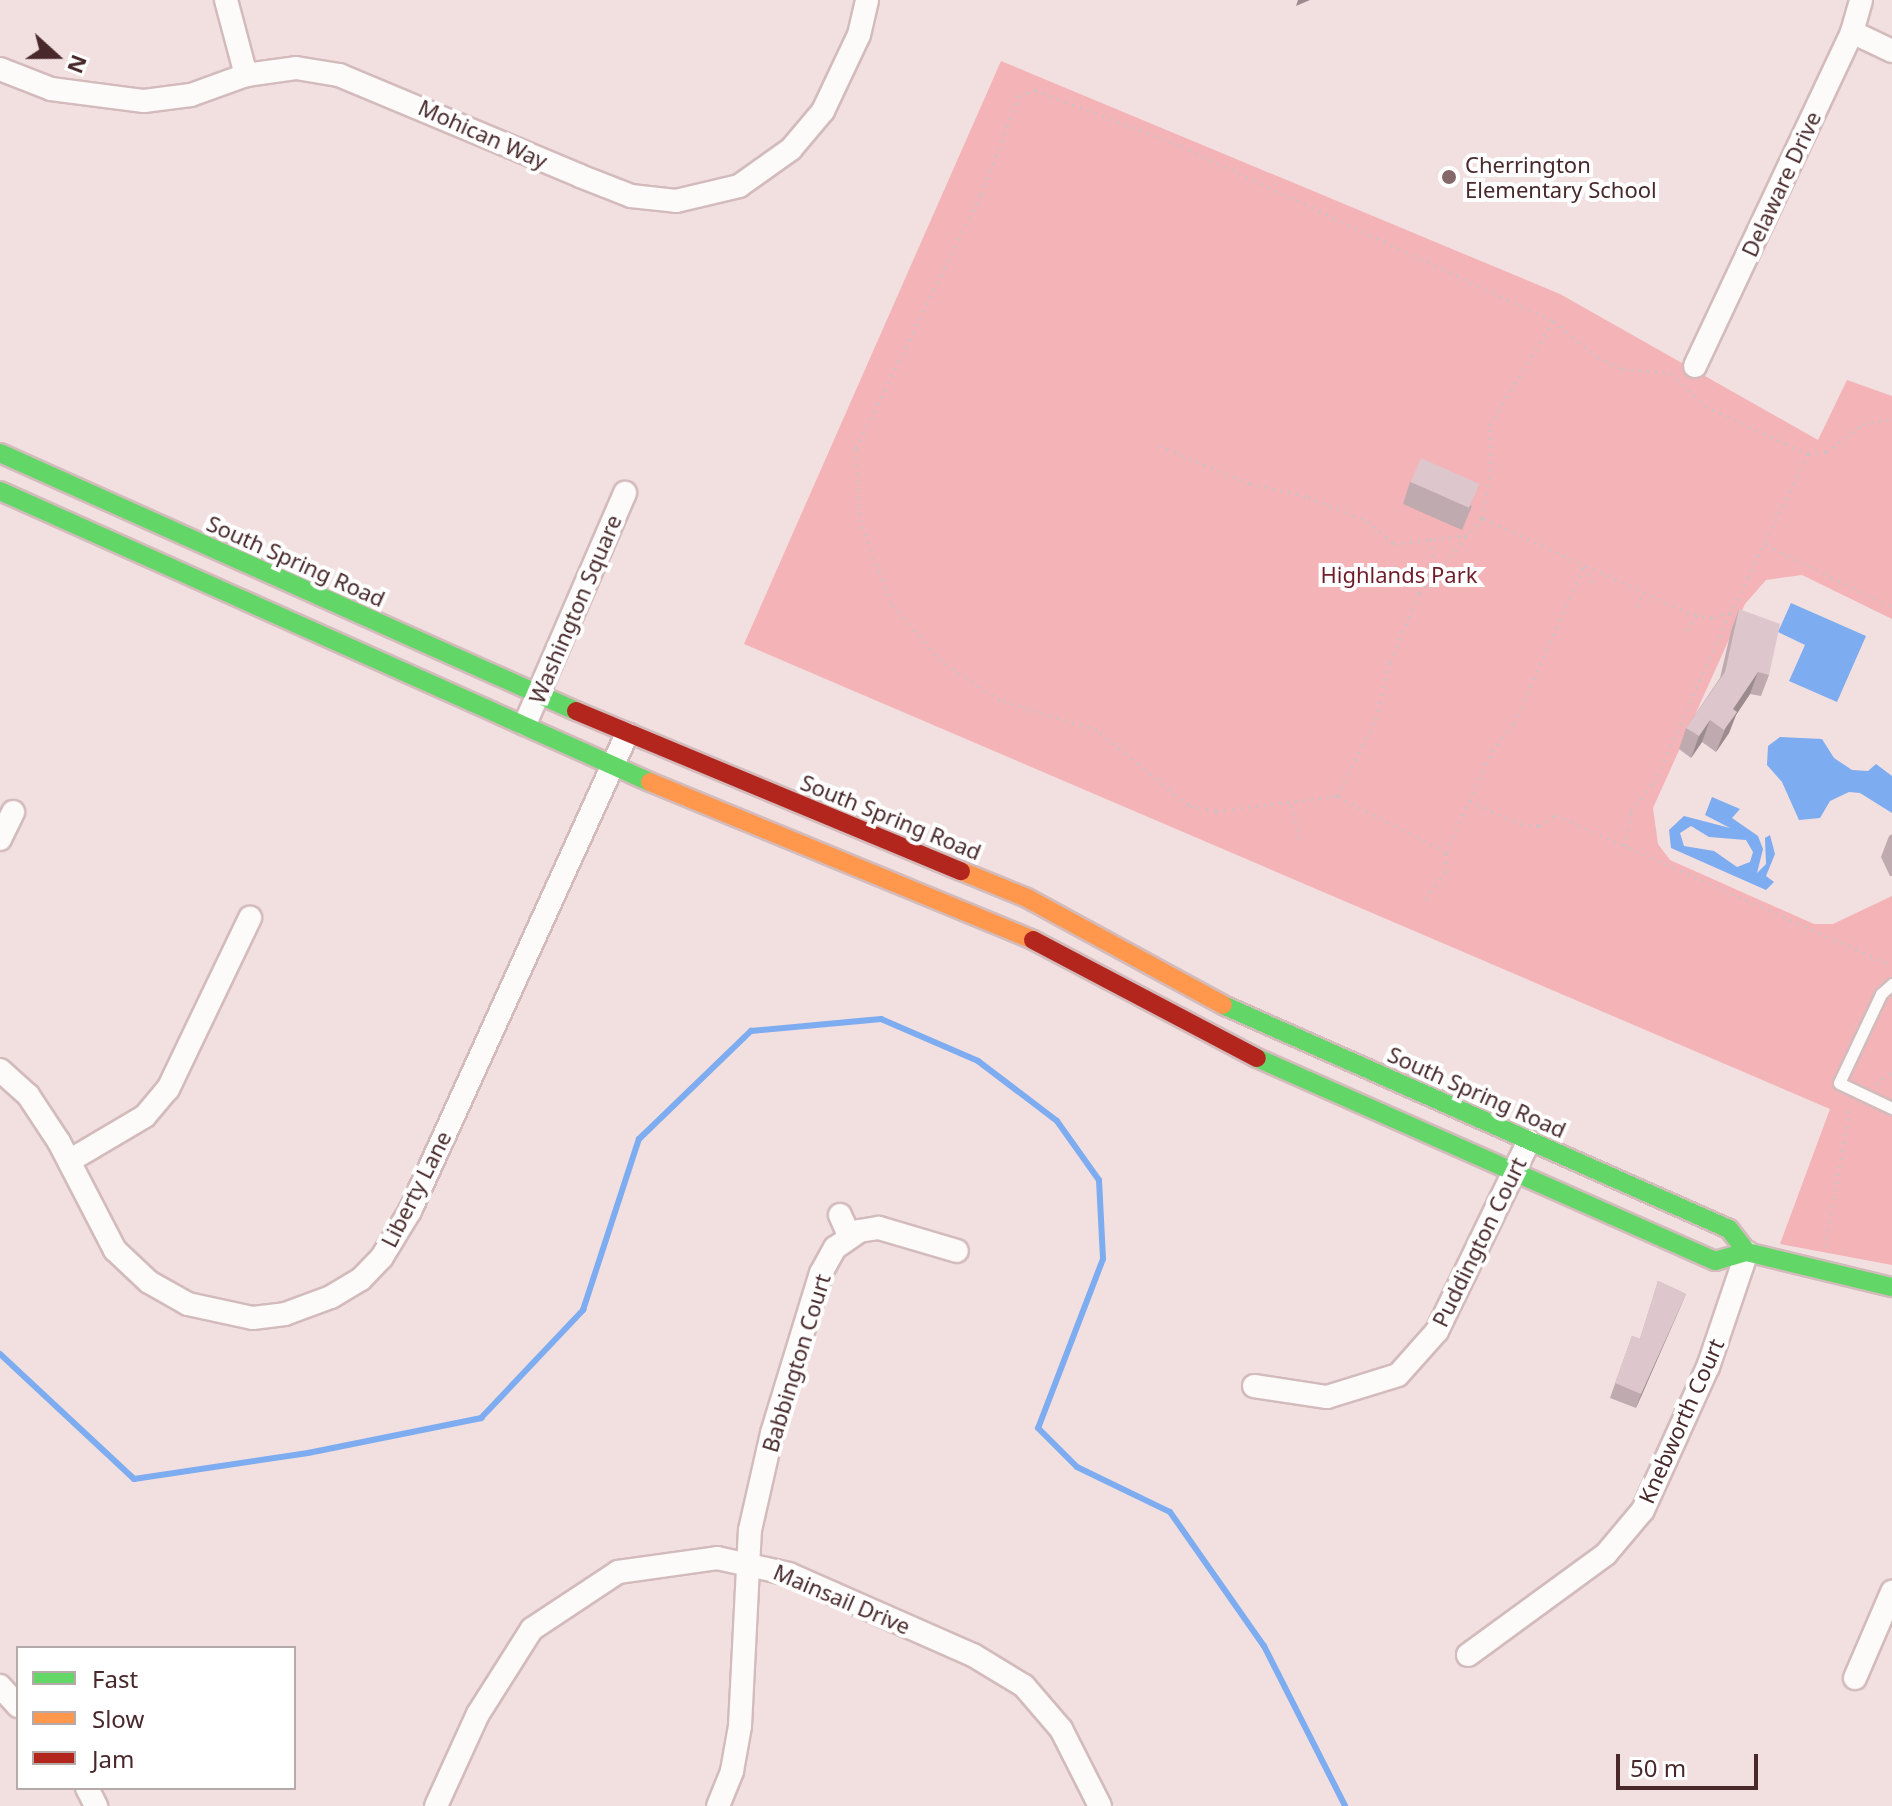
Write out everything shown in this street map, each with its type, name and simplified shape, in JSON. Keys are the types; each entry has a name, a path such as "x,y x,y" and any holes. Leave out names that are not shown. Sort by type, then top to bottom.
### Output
{"main road":[{"name":"South Spring Road","path":"0,453 627,734 1027,898 1222,1004 1729,1229 1747,1252"},
{"path":"0,491 525,724 612,766 1012,929 1207,1035 1715,1261 1747,1252 1892,1287"},
{"path":"270,613 284,581"}],"street":[{"path":"226,0 246,75"},
{"name":"Mohican Way","path":"0,69 51,89 144,101 191,95 246,75 296,68 339,75 631,196 676,201 739,186 791,149 823,111 859,35 867,0"},
{"name":"Delaware Drive","path":"1695,366 1852,32 1861,0"},
{"path":"1852,32 1892,51"},
{"name":"Washington Square","path":"525,724 625,493"},
{"name":"Liberty Lane","path":"0,1070 28,1095 69,1161 115,1250 149,1282 188,1304 253,1318 285,1314 361,1279 410,1211 627,734"},
{"path":"0,839 13,812"},
{"path":"69,1161 145,1116 168,1089 250,918"},
{"name":"Puddington Court","path":"1254,1386 1327,1397 1398,1375 1437,1331 1529,1141"},
{"name":"Babbington Court","path":"718,1806 732,1771 740,1726 745,1561 772,1433 821,1273 844,1225 879,1228 957,1251"},
{"name":"Knebworth Court","path":"1468,1655 1606,1554 1643,1510 1708,1367 1747,1252"},
{"name":"Mainsail Drive","path":"436,1806 478,1714 532,1629 618,1572 717,1558 745,1561 789,1574 959,1649 1024,1686 1061,1729 1100,1806"},
{"path":"1855,1678 1892,1592"},
{"path":"0,1686 16,1704"}],"lane":[{"path":"1892,984 1881,994 1839,1083 1892,1108"}],"path":[{"path":"1446,852 1337,796 1216,811 1188,805 1097,730 1000,700 941,661 891,603 865,536 856,448 981,194 1019,96 1035,90 1181,146 1553,321 1597,357 1623,369 1671,373 1705,406 1808,454 1826,452 1863,424 1892,419"},
{"path":"1337,796 1376,719 1390,662 1419,593 1436,569 1482,518 1491,471 1490,425 1553,321"},
{"path":"1159,446 1249,483 1308,497 1367,521 1394,544 1467,535"},
{"path":"1625,846 1631,811 1654,783 1731,612 1808,454"},
{"path":"1482,518 1697,615 1712,618 1731,612"},
{"path":"1430,539 1436,569"},
{"path":"1766,545 1892,607"},
{"path":"1584,566 1595,587"},
{"path":"1425,899 1446,871 1446,852 1469,801 1492,751 1514,723 1584,566"},
{"path":"1637,606 1643,593"},
{"path":"1687,630 1697,615"},
{"path":"1469,801 1520,824 1539,826 1556,815 1892,965"},
{"path":"1291,804 1300,840"},
{"path":"1825,1246 1851,1104 1892,1072"}],"green space":[{"name":"Highlands Park","path":"1001,61 1560,294 1818,440 1847,380 1892,396 1892,619 1802,575 1766,580 1745,604 1653,808 1658,844 1670,860 1814,924 1833,924 1892,896 1892,1265 1780,1244 1830,1109 744,644"}],"water":[{"path":"1791,603 1866,636 1837,702 1789,681 1805,645 1778,632"},
{"path":"1780,737 1822,739 1834,758 1852,770 1868,771 1876,764 1892,776 1892,813 1860,793 1849,792 1830,801 1820,818 1799,820 1782,782 1767,765 1768,746"},
{"path":"1712,797 1740,809 1732,818 1758,836 1763,849 1757,873 1766,864 1765,838 1770,835 1775,854 1766,876 1774,882 1766,890 1671,848 1669,830 1684,816 1730,828 1705,815","holes":["1691,826 1709,837 1746,840 1753,852 1750,862 1737,867 1714,851 1684,846 1680,833"]}],"building":[{"path":"1421,458 1479,484 1469,508 1410,482"},
{"path":"1739,609 1780,624 1769,675 1758,672 1733,709 1737,712 1724,730 1710,720 1699,736 1686,728 1725,672"},
{"path":"1658,1281 1686,1294 1641,1394 1615,1383 1632,1336 1640,1339"}],"waterway":[{"path":"0,1354 134,1479 308,1453 481,1418 583,1310 639,1139 751,1031 881,1019 978,1061 1057,1121 1099,1180 1103,1259 1038,1428 1077,1467 1170,1512 1264,1646 1345,1806"}],"traffic: fast":[{"path":"0,453 576,711"},
{"path":"0,491 650,782"},
{"path":"1223,1005 1729,1229 1747,1252"},
{"path":"1257,1058 1715,1261 1747,1252 1892,1287"}],"traffic: slow":[{"path":"650,782 1033,940"},
{"path":"961,871 1027,898 1223,1005"}],"traffic: jam":[{"path":"576,711 961,871"},
{"path":"1033,940 1257,1058"}],"place":[{"name":"Cherrington Elementary School","path":"1449,177"}]}
